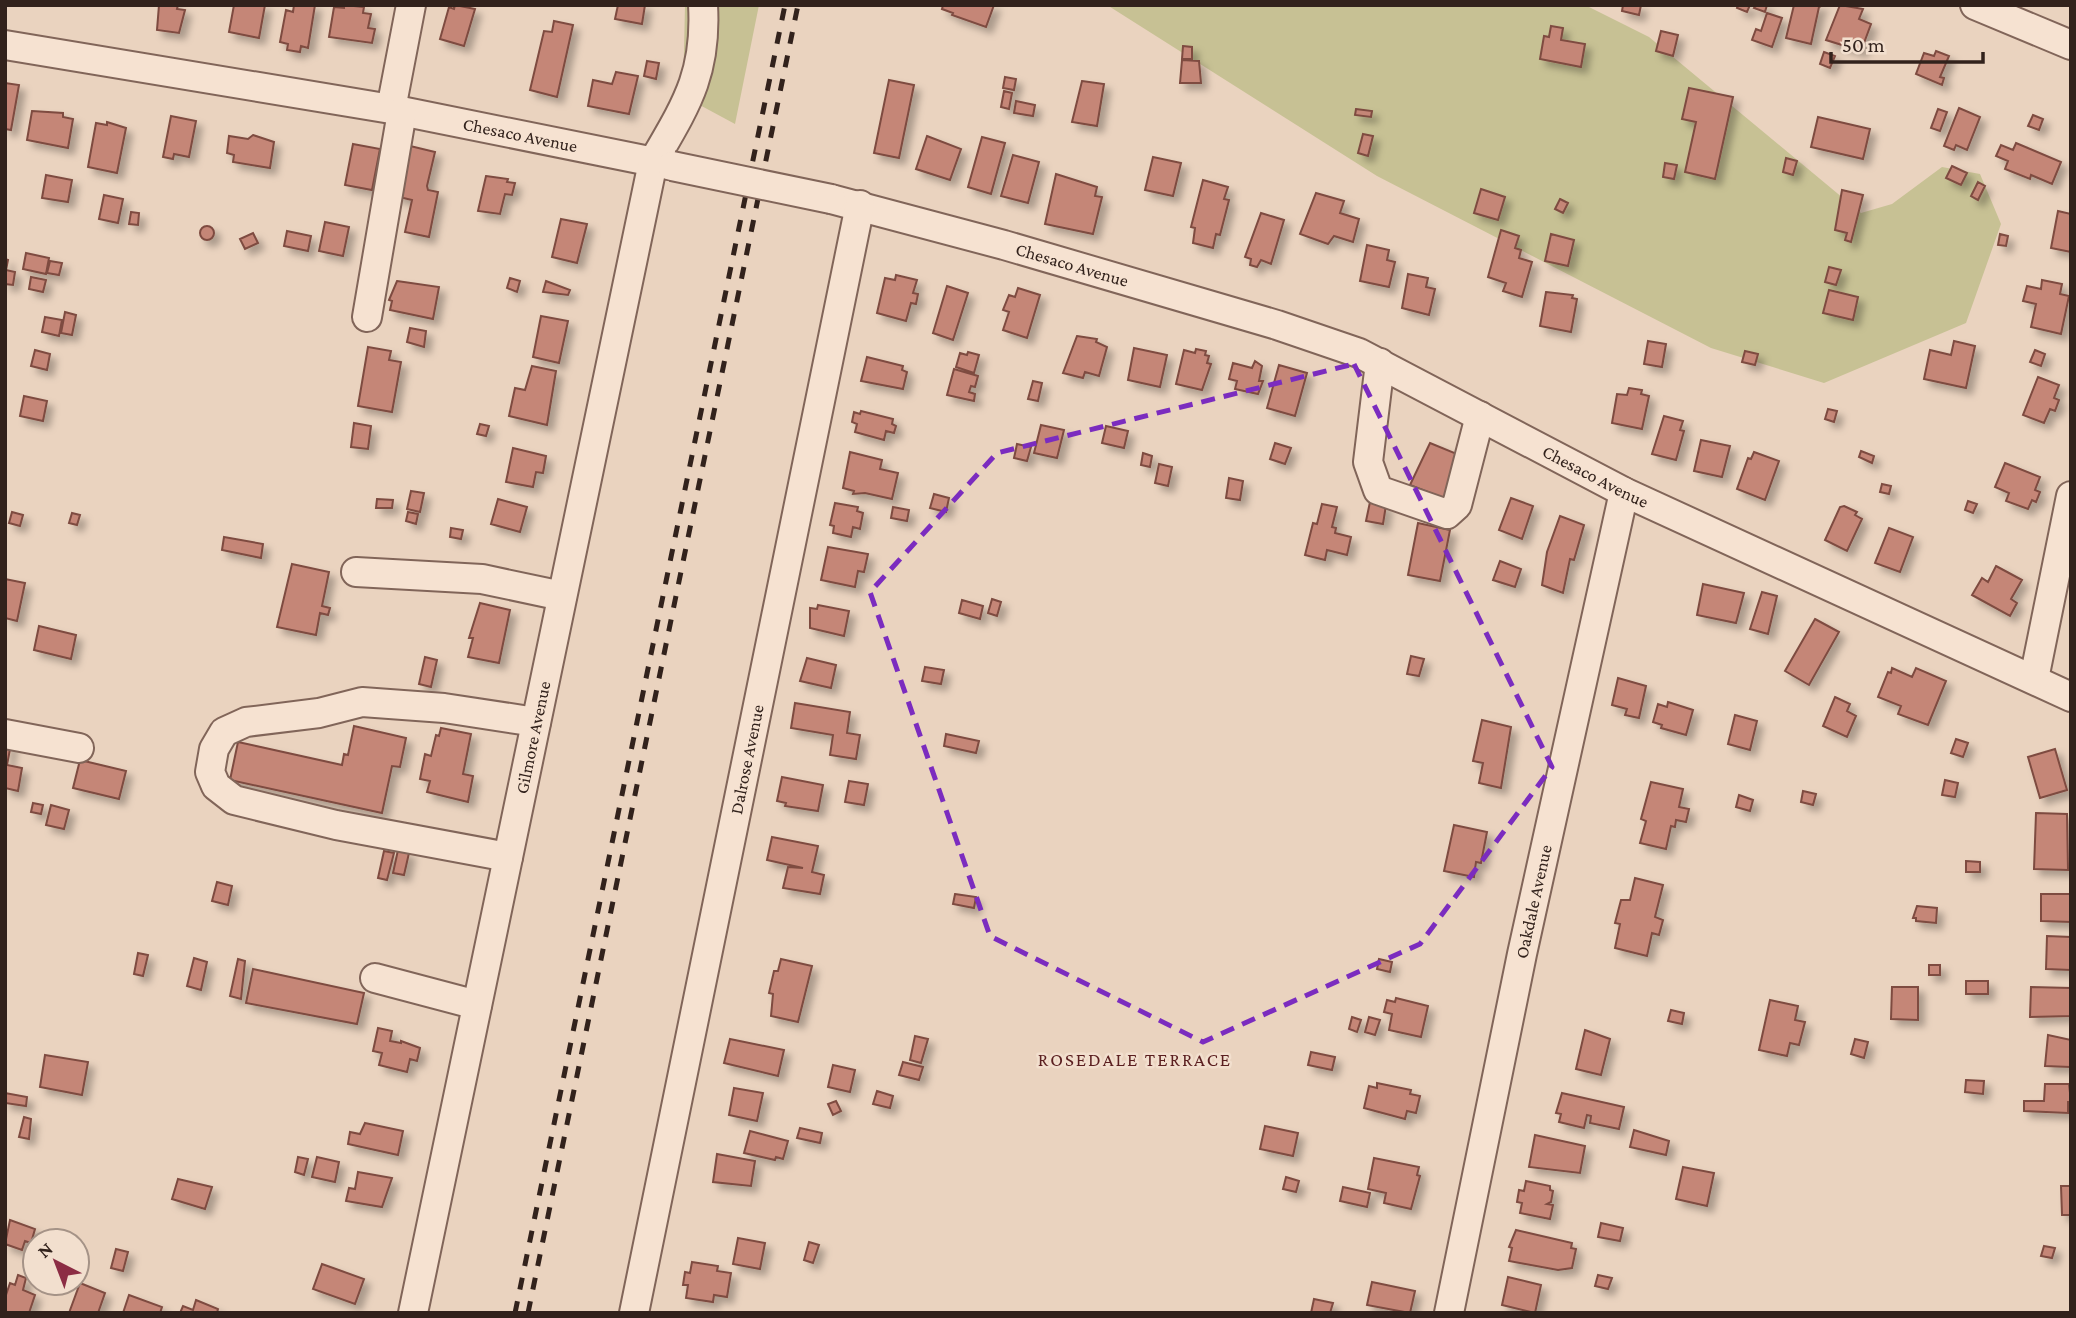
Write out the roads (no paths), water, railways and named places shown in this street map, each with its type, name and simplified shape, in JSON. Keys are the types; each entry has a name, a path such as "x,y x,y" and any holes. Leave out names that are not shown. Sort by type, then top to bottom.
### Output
{"street":[{"path":"367,317 411,5"},
{"name":"Gilmore Avenue","path":"413,1313 562,596 662,164 696,83 701,60 703,5"},
{"path":"1975,5 2071,45"},
{"name":"Chesaco Avenue","path":"5,45 397,110 860,205 1277,325 1380,363 1625,492 2071,697"},
{"name":"Dalrose Avenue","path":"634,1313 860,205"},
{"path":"1380,363 1367,462 1378,490 1447,514 1457,505 1480,416"},
{"name":"Oakdale Avenue","path":"1449,1313 1522,954 1625,492"},
{"path":"2034,679 2071,496"},
{"path":"356,572 482,579 562,596"},
{"path":"508,857 336,825 234,800 216,786 210,772 214,749 224,732 246,722 318,713 362,702 444,708 536,722"},
{"path":"5,734 79,748"},
{"path":"374,978 477,1005"}],"railway":[{"path":"515,1313 785,5"},
{"path":"528,1313 798,5"}],"district":[{"name":"ROSEDALE TERRACE","path":"1135,1059"}]}
